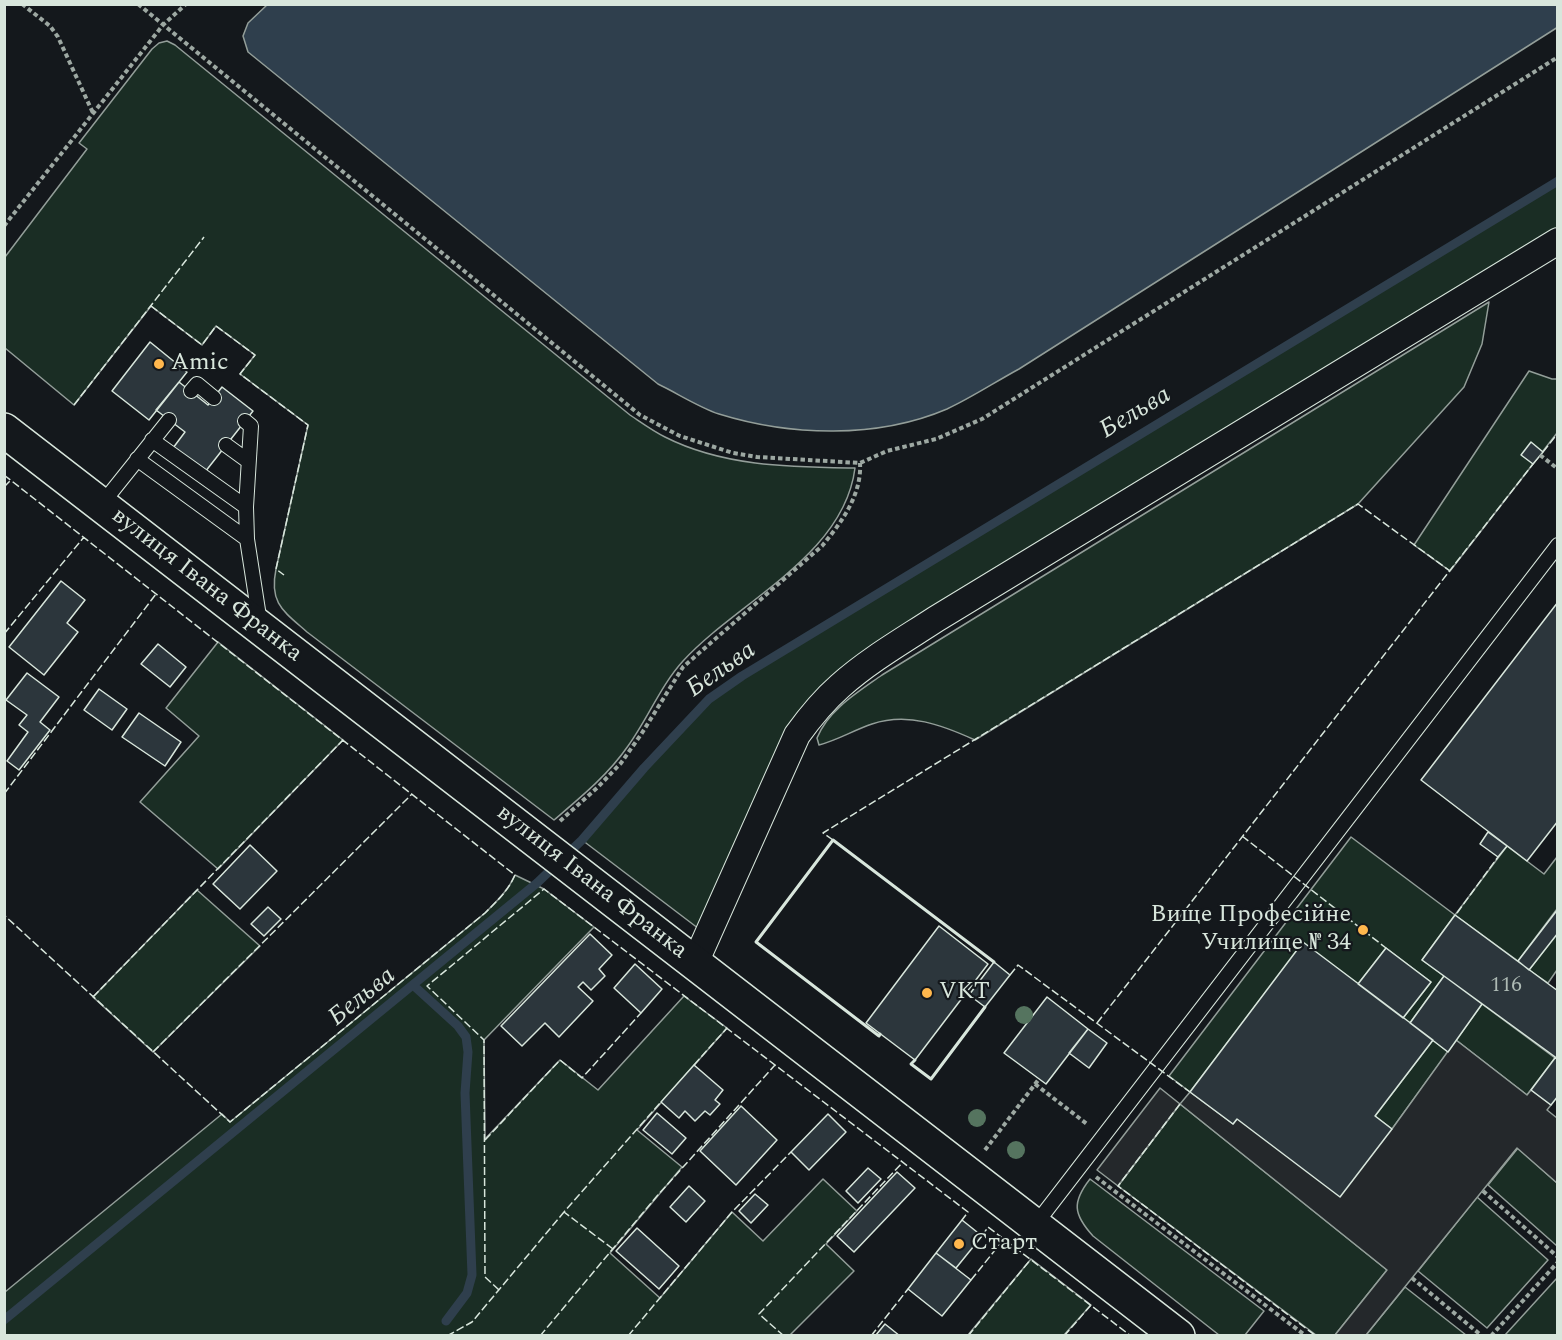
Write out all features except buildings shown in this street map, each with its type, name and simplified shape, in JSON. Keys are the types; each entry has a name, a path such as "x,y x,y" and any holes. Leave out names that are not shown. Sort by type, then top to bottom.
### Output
{"main road":[{"name":"вулиця Івана Франка","path":"4,430 1178,1335"}],"street":[{"path":"695,963 797,735 816,710 841,685 875,659 936,619 1557,242"}],"lane":[{"path":"191,392 197,384 214,398"},
{"path":"101,505 169,420"},
{"path":"245,421 250,426 246,507 247,539 261,628"},
{"path":"152,440 246,507"},
{"path":"226,445 248,461"},
{"path":"137,459 247,539"},
{"path":"1035,1225 1557,545"}],"path":[{"path":"22,4 50,26 58,37 93,113"},
{"path":"138,4 640,415 680,436 733,453 757,457 860,464 887,451 936,439 982,419 1557,57"},
{"path":"4,226 163,25 186,4"},
{"path":"1540,455 1557,469"},
{"path":"540,844 621,763 683,667 822,546 837,528 854,499 860,475 860,464"},
{"path":"967,1173 1039,1079"},
{"path":"1035,1084 1104,1136"},
{"path":"1082,1165 1306,1335"},
{"path":"1483,1191 1557,1257"},
{"path":"1491,1335 1557,1262"},
{"path":"1412,1278 1482,1335"}],"green space":[{"path":"167,41 175,45 630,415 652,430 688,447 734,460 783,466 855,468 847,499 831,527 810,552 786,575 706,639 683,661 675,670 635,736 612,767 554,820 307,632 280,605 276,598 274,581 308,425 240,374 255,355 216,326 202,345 151,306 74,405 5,348 5,257 87,149 79,143 152,49 159,43"},
{"path":"1557,181 1557,241 936,619 816,710 707,935 582,840 644,768 709,699 742,676"},
{"path":"1489,302 1482,344 1464,387 1358,504 975,740 937,725 899,719 872,724 819,745 817,738 836,710 882,675"},
{"path":"1529,371 1557,379 1557,433 1450,571 1414,545"},
{"path":"218,642 343,740 218,869 140,802 199,736 166,708"},
{"path":"1351,837 1455,915 1422,960 1444,976 1410,1023 1403,1018 1431,982 1386,948 1358,984 1303,943 1190,1092 1169,1076"},
{"path":"1507,846 1544,874 1557,857 1557,909 1518,961 1455,915"},
{"path":"515,875 544,889 594,927 484,1040 485,1139 560,1060 598,1090 684,996 727,1028 637,1130 682,1167 610,1253 660,1298 732,1212 763,1241 823,1179 857,1211 826,1244 854,1271 790,1335 5,1336 5,1292 222,1114 230,1122 485,913 506,891"},
{"path":"197,890 260,946 153,1052 93,997"},
{"path":"1557,933 1557,970 1548,983 1529,970"},
{"path":"1482,1004 1555,1058 1527,1095 1456,1040"},
{"path":"1433,1040 1448,1052 1392,1129 1375,1116"},
{"path":"1180,1104 1387,1270 1335,1335 1316,1335 1118,1186"},
{"path":"1518,1148 1557,1183 1557,1246 1488,1185"},
{"path":"1090,1179 1264,1311 1245,1335 1219,1335 1093,1236 1082,1221 1077,1208 1080,1195"},
{"path":"1477,1197 1548,1260 1487,1328 1418,1271"},
{"path":"1031,1259 1091,1305 1064,1335 968,1335"},
{"path":"1557,1278 1557,1335 1505,1335"},
{"path":"1405,1287 1466,1335 1366,1335"}],"shaded area":[{"path":"1456,1040 1527,1095 1531,1090 1551,1105 1547,1110 1557,1118 1557,1183 1517,1148 1366,1335 1335,1335 1387,1270 1180,1104 1190,1092 1233,1124 1237,1119 1392,1129"},
{"path":"1160,1088 1180,1104 1118,1186 1097,1170"}],"water":[{"path":"268,4 1557,4 1558,27 1019,369 974,395 947,409 920,419 863,430 833,431 775,427 719,414 658,384 248,52 243,36 248,23"}],"waterway":[{"name":"Бельва","path":"4,1320 537,883 582,840 644,768 709,699 742,676 1558,181"},
{"path":"413,985 458,1026 466,1037 468,1052 465,1093 472,1275 467,1293 446,1321"}],"fence":[{"path":"74,405 204,237"},
{"path":"151,306 202,345 216,326 255,355 240,374 308,425 276,569 284,575"},
{"path":"1543,452 1558,433"},
{"path":"1097,1023 1533,464"},
{"path":"4,475 515,875 506,891 485,913 230,1122 4,915"},
{"path":"4,487 11,480"},
{"path":"833,840 823,833 1358,504 1450,571"},
{"path":"4,634 84,537"},
{"path":"4,794 156,594"},
{"path":"93,997 343,740"},
{"path":"153,1052 412,794"},
{"path":"1242,836 1386,948"},
{"path":"1457,913 1498,857"},
{"path":"499,1290 485,1277 484,1040 427,986 544,889 968,1212 962,1220"},
{"path":"1010,975 1018,965 1190,1092"},
{"path":"485,1140 560,1060 582,1078 641,1013"},
{"path":"694,1065 727,1028"},
{"path":"540,1336 657,1196 775,1065"},
{"path":"613,1249 564,1212 661,1102"},
{"path":"1180,1104 1118,1186 1316,1336"},
{"path":"628,1336 732,1212 791,1152"},
{"path":"784,1336 759,1314 903,1162"},
{"path":"447,1336 472,1322 564,1212"},
{"path":"982,1236 988,1227 1131,1336"},
{"path":"971,1280 1004,1239"},
{"path":"968,1336 1031,1259"},
{"path":"871,1336 908,1289"},
{"path":"1064,1336 1091,1305"}],"wall":[{"path":"880,1034 879,1036 756,942 833,840 994,962"},
{"path":"915,1060 911,1064 931,1079 985,1007"}],"place":[{"name":"Amic","path":"159,364"},
{"name":"Вище Професійне Училище № 34","path":"1363,930"},
{"name":"VKT","path":"927,993"},
{"name":"Старт","path":"959,1244"}]}
